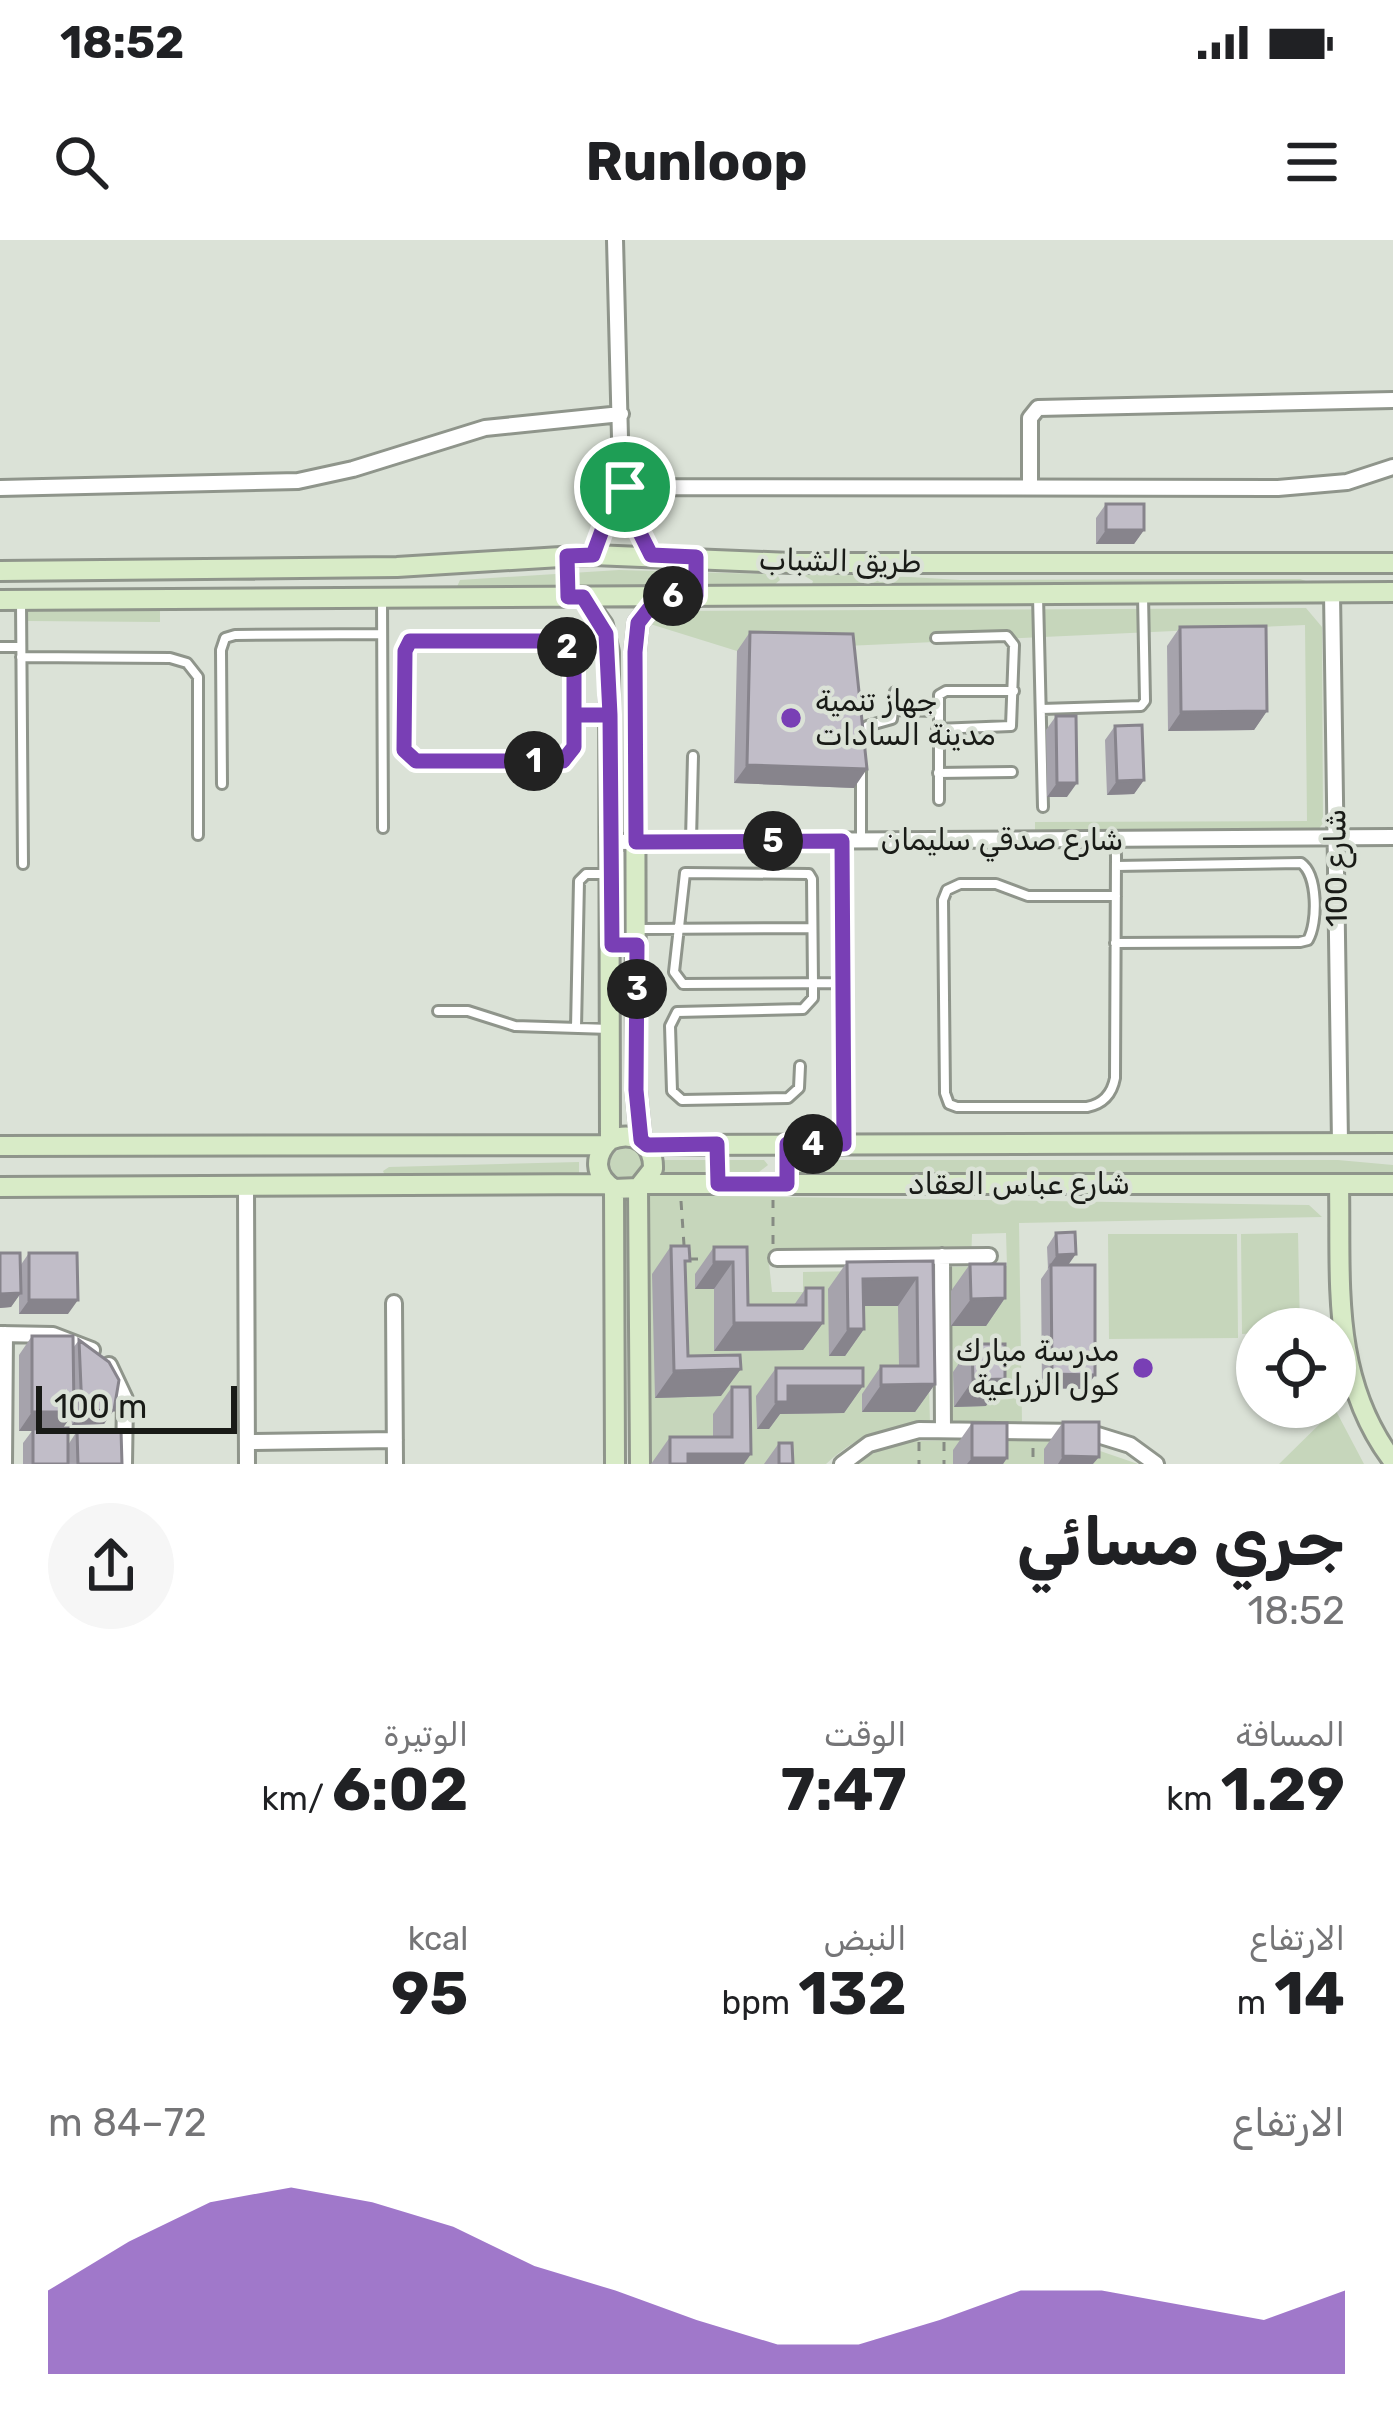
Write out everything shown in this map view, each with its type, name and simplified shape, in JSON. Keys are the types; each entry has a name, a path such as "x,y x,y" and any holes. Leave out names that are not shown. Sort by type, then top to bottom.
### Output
{"main road":[{"name":"طريق الشباب","path":"0,571 442,564 593,555 791,563 1393,563"},
{"path":"791,563 801,578 792,596"},
{"path":"442,564 438,581 445,598"},
{"name":"طريق الشباب","path":"0,600 1393,592"},
{"path":"640,1464 642,1186 653,1169 636,1090 635,652 638,623 659,596"},
{"path":"583,597 603,625 609,652 611,1029 607,1142 597,1165 610,1186 615,1464"},
{"path":"609,652 624,648 635,652"},
{"path":"612,945 636,937"},
{"path":"0,1146 607,1142 631,1136 644,1142"},
{"name":"شارع عباس العقاد","path":"644,1142 1393,1143"},
{"path":"780,1184 787,1144"},
{"path":"375,1145 376,1186"},
{"path":"1339,1184 1344,1357 1363,1414 1393,1461"},
{"name":"شارع عباس العقاد","path":"642,1186 1393,1184"},
{"path":"0,1187 642,1186"}],"street":[{"path":"615,240 621,483 651,555"},
{"path":"1030,485 1030,418 1039,408 1393,400"},
{"path":"0,488 298,481 352,470 484,428 620,414"},
{"path":"621,483 1295,487 1347,482 1393,467"},
{"path":"593,555 621,483"},
{"name":"شارع 100","path":"1332,593 1340,1143"},
{"name":"شارع صدقي سليمان","path":"612,842 1393,838"},
{"path":"246,1186 248,1464"},
{"path":"942,1256 943,1430"},
{"path":"777,1258 989,1256"},
{"path":"394,1303 395,1464"},
{"path":"4,1464 2,1334 63,1337 102,1358 117,1377 125,1399 124,1464"},
{"path":"842,1464 869,1444 919,1430 1103,1434 1130,1445 1156,1464"},
{"path":"247,1442 395,1440"}],"lane":[{"path":"1038,594 1043,807"},
{"path":"1041,709 1134,709 1144,704 1143,594"},
{"path":"382,598 383,828"},
{"path":"21,600 23,864"},
{"path":"222,784 221,650 225,638 382,634"},
{"path":"936,638 1010,637 1014,645 1013,724 1009,728 937,729"},
{"path":"414,640 558,642 574,658 574,715 574,747 563,761 413,760 404,745 406,647 414,640"},
{"path":"0,646 22,652 176,658 191,667 198,677 198,835"},
{"path":"939,800 939,694 1014,691"},
{"path":"861,841 862,733 871,724 888,722 895,710 895,692"},
{"path":"895,710 937,711"},
{"path":"574,715 610,715"},
{"path":"692,842 693,756"},
{"path":"938,773 1012,772"},
{"path":"1115,839 1115,866 1115,896 1115,1078 1104,1100 1087,1107 949,1104 944,1029 943,900 947,890 956,885 996,884 1028,896 1115,896"},
{"path":"842,841 844,1144"},
{"path":"1115,866 1301,863 1312,876 1313,929 1304,942 1115,943"},
{"path":"800,1066 799,1088 788,1098 682,1100 670,1086 670,1026 682,1010 803,1009 811,1003 812,983 812,879 806,872 691,871 682,879 682,929 674,972 683,984 812,983 843,983"},
{"path":"576,1028 579,881 586,874 612,874"},
{"path":"636,937 682,929 812,928"},
{"path":"438,1011 468,1011 515,1026 611,1029"}],"path":[{"path":"680,1184 684,1259 706,1259"},
{"path":"777,1258 772,1258 780,1184"},
{"path":"919,1430 919,1464"},
{"path":"943,1430 944,1464"},
{"path":"1033,1430 1033,1464"}],"green space":[{"path":"619,570 765,574 780,580 773,586 456,589 460,580"},
{"path":"795,570 960,580 1300,579 1315,584 810,591 813,581"},
{"path":"28,606 160,607 160,622 28,621"},
{"path":"1306,608 1322,627 1323,823 1316,833 1035,833 1035,822 1307,821 1305,625 737,651 647,623 657,612 679,611"},
{"path":"626,1148 637,1153 642,1164 637,1175 626,1180 615,1175 610,1164 615,1153"},
{"path":"657,1160 764,1160 768,1165 759,1172 658,1178"},
{"path":"801,1160 1338,1160 1393,1165 1393,1180 1330,1173 800,1174 797,1165"},
{"path":"579,1162 579,1177 386,1178 383,1171 389,1167"},
{"path":"650,1195 1309,1205 1322,1217 1019,1223 1022,1422 945,1423 942,1267 1007,1266 1006,1233 972,1234 971,1263 769,1263 772,1292 803,1292 803,1272 926,1270 930,1425 874,1433 826,1464 652,1464 646,1263"},
{"path":"1298,1233 1300,1308 1242,1308 1241,1234"},
{"path":"1108,1234 1237,1234 1236,1338 1109,1339"},
{"path":"1316,1428 1345,1428 1364,1464 1279,1464"},
{"path":"1071,1441 1138,1464 852,1464 896,1442"}],"building":[{"path":"1106,504 1144,504 1144,530 1106,530"},
{"path":"1266,626 1267,711 1181,712 1180,627"},
{"name":"جهاز تنمية مدينة السادات","path":"750,632 853,634 867,769 747,765"},
{"path":"1056,716 1076,716 1077,783 1057,783"},
{"path":"1142,725 1144,780 1117,781 1115,726"},
{"path":"1075,1232 1076,1254 1057,1255 1056,1233"},
{"path":"671,1246 689,1246 690,1261 685,1261 688,1356 740,1355 741,1369 674,1371"},
{"path":"714,1247 747,1247 748,1305 806,1305 806,1288 823,1288 823,1323 734,1323 733,1262 714,1262"},
{"path":"0,1253 20,1253 21,1293 0,1294"},
{"path":"29,1253 77,1253 78,1300 29,1300"},
{"path":"933,1261 935,1384 881,1385 881,1366 918,1366 917,1278 863,1279 864,1329 848,1329 847,1262"},
{"path":"970,1264 1005,1264 1005,1298 971,1299"},
{"path":"1051,1265 1095,1265 1095,1375 1052,1374"},
{"path":"32,1336 73,1336 74,1412 32,1412"},
{"path":"79,1340 109,1362 119,1380 114,1410 82,1411"},
{"path":"972,1344 1005,1344 1005,1379 973,1380"},
{"path":"776,1368 863,1368 863,1386 788,1386 788,1402 776,1402"},
{"path":"732,1387 750,1387 751,1454 688,1454 688,1464 670,1464 670,1437 732,1437"},
{"path":"1063,1422 1099,1422 1099,1457 1063,1456"},
{"path":"972,1423 1007,1423 1007,1458 972,1458"},
{"path":"68,1428 68,1464 33,1464 33,1429"},
{"path":"121,1430 122,1464 78,1464 77,1431"},
{"path":"779,1443 792,1443 793,1464 779,1464"}],"place":[{"name":"جهاز تنمية مدينة السادات","path":"791,718"},
{"name":"مدرسة مبارك كول الزراعية","path":"1143,1368"}],"route":[{"path":"625,487 618,487 593,555 567,556 568,597 583,597 606,634 610,715 588,715 574,715 574,747 563,761 416,761 404,750 405,651 410,641 553,641 571,651 574,715 588,715 610,715 612,945 637,945 636,1090 641,1140 647,1145 717,1144 718,1184 787,1184 787,1144 844,1144 842,841 636,842 638,623 659,596 696,596 696,557 651,555 625,487"}]}
